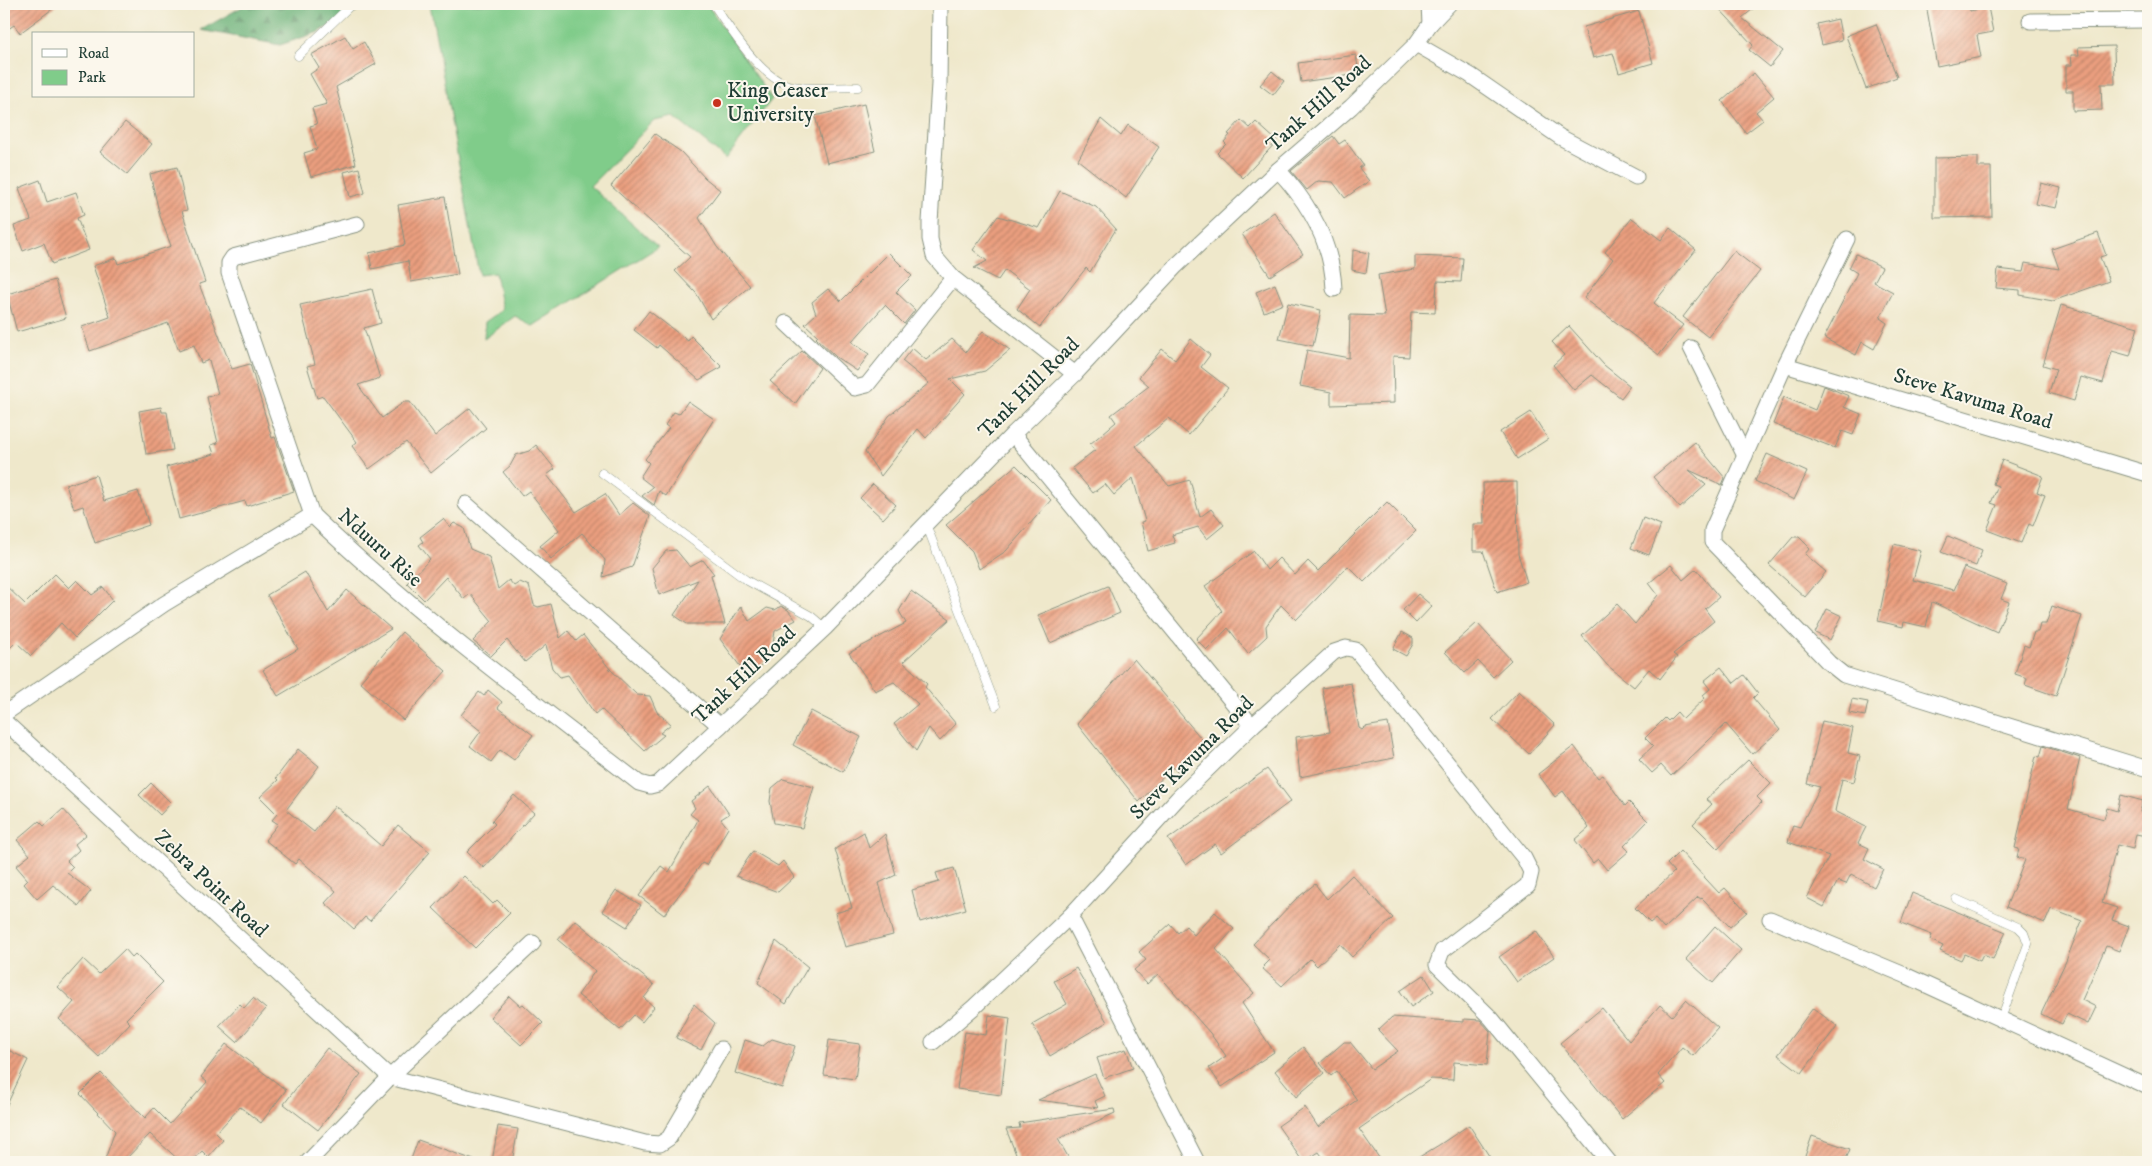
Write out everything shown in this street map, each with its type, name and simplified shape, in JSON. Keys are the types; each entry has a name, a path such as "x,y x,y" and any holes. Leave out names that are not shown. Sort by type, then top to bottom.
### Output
{"street":[{"path":"940,4 939,84 930,239 934,256 953,278 1075,374"},
{"path":"1429,4 1430,24"},
{"name":"Tank Hill Road","path":"639,783 650,786 658,784 826,628 1013,434 1075,374 1176,266 1278,170 1351,107 1416,44 1430,24 1449,4"},
{"path":"2030,22 2148,20"},
{"path":"1416,44 1470,75 1560,137 1636,177"},
{"path":"1278,170 1293,186 1312,213 1325,239 1334,268 1334,289"},
{"path":"312,515 229,273 229,264 233,257 357,224"},
{"path":"1847,239 1784,365 1712,530 1712,542 1844,675 2148,769"},
{"path":"786,323 855,388 862,387 867,385 953,278"},
{"path":"1691,348 1745,456"},
{"name":"Steve Kavuma Road","path":"1784,365 2148,474"},
{"path":"1013,434 1252,726"},
{"path":"466,504 720,726"},
{"name":"Nduuru Rise","path":"4,714 164,604 312,515 345,547 443,631 639,783"},
{"name":"Steve Kavuma Road","path":"933,1042 974,1007 1070,916 1178,798 1252,726 1334,652 1346,648 1356,650 1524,858 1531,872 1528,885 1442,952 1437,965 1491,1018 1609,1162"},
{"name":"Zebra Point Road","path":"4,720 390,1077"},
{"path":"1070,916 1197,1162"},
{"path":"1770,919 1907,976 2148,1087"},
{"path":"308,1162 390,1077 533,943"},
{"path":"390,1077 645,1143 660,1144 669,1138 721,1049"}],"lane":[{"path":"298,56 352,4"},
{"path":"713,4 764,71 790,86 821,88 858,86"},
{"path":"602,473 746,580 811,616 826,628"},
{"path":"926,524 996,706"},
{"path":"1956,900 2018,927 2024,932 2028,944 2001,1020"}],"green space":[{"path":"247,4 389,4 389,10 359,10 319,32 280,45 201,30"},
{"path":"430,4 707,4 772,99 726,159 674,117 654,121 590,186 658,247 533,326 515,316 484,339 485,322 502,310 495,273 479,275"}],"building":[{"path":"4,4 59,4 20,33 14,25 4,32"},
{"path":"1715,4 1759,4 1742,18 1783,51 1770,67 1749,50 1753,45"},
{"path":"1926,4 1969,4 1970,11 1988,7 1993,32 1977,35 1981,57 1937,66"},
{"path":"1639,11 1653,63 1619,73 1613,53 1593,58 1584,27"},
{"path":"1838,19 1842,40 1822,45 1817,24"},
{"path":"1876,24 1897,77 1866,89 1846,36"},
{"path":"345,36 353,49 364,42 376,64 336,87 356,164 311,177 304,153 317,149 310,126 317,124 312,108 327,104 310,74 319,68 311,55"},
{"path":"2114,46 2115,84 2101,84 2102,110 2073,111 2073,91 2066,91 2066,65 2072,65 2071,55 2079,55 2078,47"},
{"path":"1356,55 1359,74 1301,82 1298,63"},
{"path":"1272,71 1284,81 1273,95 1260,85"},
{"path":"1754,73 1774,97 1756,112 1763,120 1746,133 1722,101"},
{"path":"864,104 875,151 827,163 815,116"},
{"path":"1101,119 1121,136 1128,125 1159,147 1126,198 1078,160"},
{"path":"1241,120 1250,128 1256,122 1277,141 1243,178 1217,153 1226,144 1224,142 1230,135 1228,134"},
{"path":"125,122 152,144 127,174 100,152"},
{"path":"655,134 681,152 705,178 720,190 699,218 717,247 750,286 711,319 696,293 675,271 690,257 611,186"},
{"path":"1333,136 1339,144 1345,140 1363,165 1359,168 1369,181 1345,198 1333,182 1318,181 1307,190 1291,171"},
{"path":"1978,157 1978,167 1991,167 1992,217 1934,218 1934,158"},
{"path":"177,167 187,210 182,211 205,282 199,284 232,369 250,364 272,438 275,437 294,491 247,506 245,501 179,519 166,467 214,454 211,445 218,443 207,397 218,394 209,360 201,363 194,345 179,351 168,323 90,351 82,327 110,317 93,266 116,258 118,264 171,246 160,216 150,174"},
{"path":"359,168 365,193 350,197 344,172"},
{"path":"40,180 47,202 76,192 84,215 77,218 89,250 52,264 44,243 23,251 14,226 31,220 19,188"},
{"path":"2041,183 2061,188 2056,208 2036,204"},
{"path":"1060,191 1096,207 1116,229 1090,272 1086,268 1040,327 1017,309 1030,289 1005,270 998,280 974,268 987,261 973,250 998,216 1039,228"},
{"path":"445,197 458,274 411,282 408,261 372,269 369,253 405,245 398,205"},
{"path":"1274,212 1303,254 1270,276 1242,234"},
{"path":"1632,218 1661,240 1670,228 1696,250 1654,303 1683,325 1659,355 1584,298 1613,259 1605,252"},
{"path":"2098,233 2106,255 2100,257 2109,281 2053,301 2020,295 2020,290 1996,288 1998,269 2023,272 2025,263 2059,269 2052,249"},
{"path":"1353,250 1369,253 1366,273 1352,270"},
{"path":"1734,251 1760,271 1708,337 1683,317"},
{"path":"889,253 912,276 896,292 915,310 904,324 885,305 852,342 869,354 857,371 836,357 816,338 818,336 805,324 816,314 812,302 828,289 841,301"},
{"path":"1856,254 1882,267 1874,282 1893,292 1880,318 1887,323 1874,349 1862,342 1856,355 1824,338 1857,273 1849,268"},
{"path":"1415,256 1463,258 1461,282 1437,281 1435,313 1411,312 1409,357 1393,356 1394,403 1331,405 1331,392 1300,386 1307,350 1349,358 1350,315 1385,316 1378,275 1415,269"},
{"path":"55,280 66,318 17,332 7,294"},
{"path":"1275,284 1283,304 1264,312 1256,292"},
{"path":"372,289 381,323 364,328 380,378 358,385 382,418 404,402 410,402 435,436 470,408 486,428 431,473 406,442 369,469 352,446 357,442 323,396 317,398 307,366 315,364 300,305"},
{"path":"1288,303 1321,310 1313,346 1279,339"},
{"path":"2061,305 2138,327 2130,356 2112,351 2103,383 2081,377 2074,401 2049,393 2056,369 2043,365"},
{"path":"649,311 688,341 691,336 722,367 699,380 659,345 657,348 634,330"},
{"path":"1569,326 1604,365 1630,386 1621,398 1592,375 1574,390 1553,365 1564,355 1552,342"},
{"path":"983,331 1010,350 985,371 950,379 965,394 926,438 918,429 881,476 865,452 889,416 929,383 902,361 912,348 926,360 952,339 966,352"},
{"path":"1191,339 1210,355 1201,367 1228,388 1189,435 1169,418 1136,446 1169,486 1190,480 1200,517 1211,509 1224,525 1207,539 1198,527 1172,535 1175,543 1148,551 1141,522 1145,521 1133,478 1114,495 1105,484 1093,493 1072,468 1095,450 1090,444 1116,422 1111,415 1149,386 1139,377 1162,349 1175,360"},
{"path":"802,351 820,368 795,404 770,381"},
{"path":"1824,386 1849,396 1844,407 1861,414 1853,435 1842,431 1835,448 1773,424 1784,397 1815,410"},
{"path":"688,401 714,419 666,496 659,491 654,505 642,496 653,487 640,477 649,463 645,459 669,428 665,425 674,412 679,414"},
{"path":"161,407 162,412 167,412 173,450 146,454 139,411"},
{"path":"1531,412 1548,439 1517,459 1500,432"},
{"path":"1695,442 1725,478 1722,485 1689,470 1706,485 1680,508 1653,477"},
{"path":"536,445 555,469 547,475 576,512 605,494 619,515 633,503 650,516 632,567 603,577 605,560 582,533 551,559 540,546 559,530 529,491 522,496 503,472 510,466 516,455 529,451"},
{"path":"1767,454 1807,472 1794,500 1755,481"},
{"path":"2002,460 2043,476 2037,492 2045,495 2033,526 2029,524 2021,543 1987,530 1997,505 1991,503 1998,486 1993,484"},
{"path":"1016,465 1051,500 1006,551 979,569 972,551 946,525"},
{"path":"96,475 104,501 138,491 149,525 95,543 83,506 74,509 66,485"},
{"path":"1517,482 1518,554 1527,582 1497,592 1483,551 1473,551 1473,524 1484,524 1483,483"},
{"path":"873,484 896,505 883,519 860,498"},
{"path":"1387,502 1416,531 1364,582 1348,566 1296,620 1281,605 1266,626 1267,636 1248,654 1228,628 1207,650 1196,639 1222,611 1205,586 1254,551 1267,570 1279,558 1295,575 1308,561 1318,571"},
{"path":"1643,518 1661,525 1649,555 1631,548"},
{"path":"443,519 450,527 454,523 464,528 470,549 489,557 498,589 509,580 514,586 520,582 529,586 534,605 538,607 551,604 560,638 568,631 576,641 583,635 610,669 637,695 650,696 657,712 671,724 660,733 664,735 645,751 601,709 595,714 568,675 560,677 552,668 546,645 525,662 507,640 491,656 473,641 492,621 470,594 464,599 446,577 424,600 407,583 430,559 419,545 423,542 420,537"},
{"path":"1948,536 1982,550 1976,566 1941,552"},
{"path":"1793,537 1799,537 1810,548 1805,554 1826,572 1805,597 1769,565"},
{"path":"1894,544 1921,551 1913,580 1954,590 1964,567 2007,584 2001,599 2009,602 1997,632 1932,602 1926,627 1904,622 1903,627 1878,621"},
{"path":"676,550 690,567 703,560 714,574 711,575 725,624 687,624 674,615 698,580 659,595 652,568 666,551"},
{"path":"1671,565 1683,580 1696,569 1719,597 1705,609 1714,621 1673,654 1677,657 1660,679 1649,669 1634,687 1607,665 1582,636 1617,604 1635,624 1658,595 1649,583"},
{"path":"305,572 328,612 347,590 391,629 278,696 263,670 298,649 267,595"},
{"path":"55,574 69,588 77,580 92,595 103,587 113,600 75,638 61,623 31,656 16,642 4,654 4,584 25,604"},
{"path":"1108,586 1120,613 1050,643 1038,615"},
{"path":"911,591 950,619 903,662 927,684 925,687 956,724 940,741 929,728 916,751 894,724 918,704 894,682 875,691 849,653 906,623 899,611"},
{"path":"1418,594 1432,606 1416,623 1403,610"},
{"path":"741,606 749,621 767,608 775,610 781,606 788,610 796,620 775,631 772,651 758,669 748,663 742,669 720,639"},
{"path":"2052,606 2082,616 2056,696 2025,685 2027,678 2015,674 2024,645 2029,647 2034,632 2038,632 2040,624 2046,624"},
{"path":"1827,609 1842,616 1830,640 1815,633"},
{"path":"1477,623 1511,660 1493,677 1478,661 1465,673 1445,652"},
{"path":"402,632 446,671 403,720 360,682"},
{"path":"1402,632 1413,638 1413,644 1406,656 1393,649"},
{"path":"1134,659 1206,744 1177,772 1173,767 1139,802 1077,724"},
{"path":"1721,667 1734,683 1744,675 1758,693 1753,698 1780,730 1752,754 1726,724 1671,776 1661,765 1652,773 1639,759 1653,746 1645,738 1665,718 1668,721 1677,712 1683,719 1705,698 1703,695 1710,689 1704,681"},
{"path":"1351,683 1359,728 1362,730 1365,727 1388,723 1394,758 1300,777 1296,737 1330,732 1322,688"},
{"path":"488,690 502,702 498,708 533,735 514,760 500,750 491,762 470,746 481,731 461,715 479,692 484,696"},
{"path":"1519,691 1555,725 1529,754 1492,719"},
{"path":"1852,699 1868,702 1865,716 1849,713"},
{"path":"811,711 861,737 843,772 793,745"},
{"path":"1822,721 1853,728 1848,753 1860,756 1854,782 1842,779 1835,811 1866,827 1858,843 1869,848 1864,859 1883,869 1874,887 1851,874 1846,884 1838,881 1824,907 1807,898 1829,856 1788,842 1793,825 1800,827 1820,787 1807,784"},
{"path":"1574,746 1598,778 1603,775 1625,806 1629,802 1648,821 1624,846 1629,851 1607,870 1598,859 1593,863 1575,840 1589,828 1563,791 1555,797 1538,774"},
{"path":"2043,746 2080,758 2068,809 2104,819 2107,808 2117,811 2121,795 2143,801 2140,812 2148,814 2146,836 2136,834 2133,849 2117,845 2102,903 2117,908 2112,920 2129,926 2119,951 2106,946 2082,1000 2096,1007 2088,1024 2067,1014 2062,1024 2041,1014 2082,921 2051,909 2045,923 2006,907 2025,860 2017,857 2019,849 2015,848 2036,756 2040,757"},
{"path":"298,749 319,766 286,810 314,832 335,806 381,846 398,825 430,852 370,921 365,917 354,929 325,903 336,891 299,859 295,864 265,840 278,824 272,820 277,814 260,797 278,780 276,778"},
{"path":"1748,760 1771,783 1757,797 1762,802 1718,849 1693,824 1712,804 1706,799"},
{"path":"1267,769 1291,801 1221,853 1215,844 1186,865 1168,839"},
{"path":"783,779 814,787 802,828 774,823 770,801 772,788"},
{"path":"151,783 171,803 160,815 139,795"},
{"path":"710,786 729,814 721,819 728,828 706,865 702,863 664,915 639,896 661,866 669,872 698,820 690,814 695,808 691,801"},
{"path":"514,795 534,813 484,868 467,852 495,824 492,821"},
{"path":"63,809 86,835 75,844 79,850 67,861 73,867 67,873 91,891 79,906 53,885 37,899 24,884 28,880 16,866 30,855 17,840 39,821 44,826"},
{"path":"864,832 869,848 885,834 896,875 879,883 893,935 845,947 835,913 852,908 835,849"},
{"path":"753,851 778,866 783,861 794,877 778,892 736,876"},
{"path":"1680,851 1719,893 1725,888 1747,912 1730,927 1702,898 1698,897 1664,929 1655,919 1650,923 1635,908 1674,872 1667,864"},
{"path":"954,868 966,909 920,922 912,890 939,882 936,873"},
{"path":"1352,875 1393,918 1352,957 1340,944 1317,966 1310,959 1282,986 1262,968 1270,960 1253,944 1296,899 1315,884 1327,899"},
{"path":"464,876 493,904 497,900 510,913 475,948 433,908"},
{"path":"616,890 641,905 627,927 602,911"},
{"path":"1912,893 2006,932 1993,959 1983,955 1980,961 1964,954 1961,960 1940,951 1943,946 1930,940 1932,935 1901,923"},
{"path":"1215,912 1234,929 1216,949 1254,993 1242,1003 1274,1052 1222,1087 1209,1068 1226,1056 1210,1033 1158,974 1147,984 1134,970 1146,960 1139,952 1170,924 1178,933 1186,926 1194,935"},
{"path":"575,920 654,985 644,998 654,1007 642,1022 634,1015 620,1030 578,995 595,971 558,940"},
{"path":"1715,926 1741,950 1713,983 1686,959"},
{"path":"1536,931 1554,957 1517,982 1499,957"},
{"path":"776,941 808,967 786,1004 758,983"},
{"path":"125,949 132,957 135,954 163,982 126,1019 130,1023 99,1057 59,1019 74,1002 58,987 83,959 99,974"},
{"path":"1076,968 1107,1022 1050,1056 1032,1024 1067,1004 1054,981"},
{"path":"1424,975 1434,991 1411,1007 1400,991"},
{"path":"509,996 520,1006 523,1004 543,1023 521,1045 490,1017"},
{"path":"253,998 266,1009 237,1042 219,1026 240,1004 244,1008"},
{"path":"1686,1000 1718,1028 1693,1056 1682,1047 1658,1075 1665,1083 1622,1119 1560,1043 1602,1008 1629,1041 1660,1005 1672,1016"},
{"path":"694,1004 715,1023 701,1050 676,1038"},
{"path":"1813,1008 1837,1026 1802,1073 1778,1055"},
{"path":"989,1015 1010,1018 1001,1095 957,1089 965,1032 986,1035"},
{"path":"1392,1017 1464,1022 1464,1019 1480,1020 1490,1031 1487,1065 1454,1062 1453,1080 1431,1079 1359,1129 1382,1162 1326,1162 1319,1152 1303,1162 1278,1126 1305,1107 1318,1127 1357,1100 1337,1071 1331,1076 1320,1063 1344,1042 1350,1042 1372,1069 1398,1051 1378,1030"},
{"path":"772,1039 795,1046 782,1088 735,1073 745,1040 763,1046"},
{"path":"829,1040 860,1044 855,1079 824,1075"},
{"path":"226,1044 286,1090 261,1123 240,1107 216,1133 223,1140 208,1157 202,1151 192,1162 181,1162 150,1134 123,1162 104,1162 115,1131 80,1094 101,1073 145,1118 154,1108 170,1124 207,1082 201,1077"},
{"path":"1303,1047 1324,1073 1296,1097 1275,1071"},
{"path":"4,1048 28,1060 4,1111"},
{"path":"327,1048 361,1074 318,1130 284,1104"},
{"path":"1126,1049 1133,1068 1104,1078 1097,1058"},
{"path":"1095,1074 1105,1096 1095,1101 1098,1108 1038,1100"},
{"path":"1114,1109 1115,1113 1058,1139 1071,1162 1019,1162 1006,1129 1020,1128 1019,1123"},
{"path":"1469,1125 1493,1162 1411,1162 1439,1145"},
{"path":"498,1126 518,1129 512,1162 492,1162"},
{"path":"1812,1136 1850,1149 1845,1162 1803,1162"},
{"path":"418,1140 474,1160 474,1162 410,1162"}],"place":[{"name":"King Ceaser University","path":"717,103"}]}
